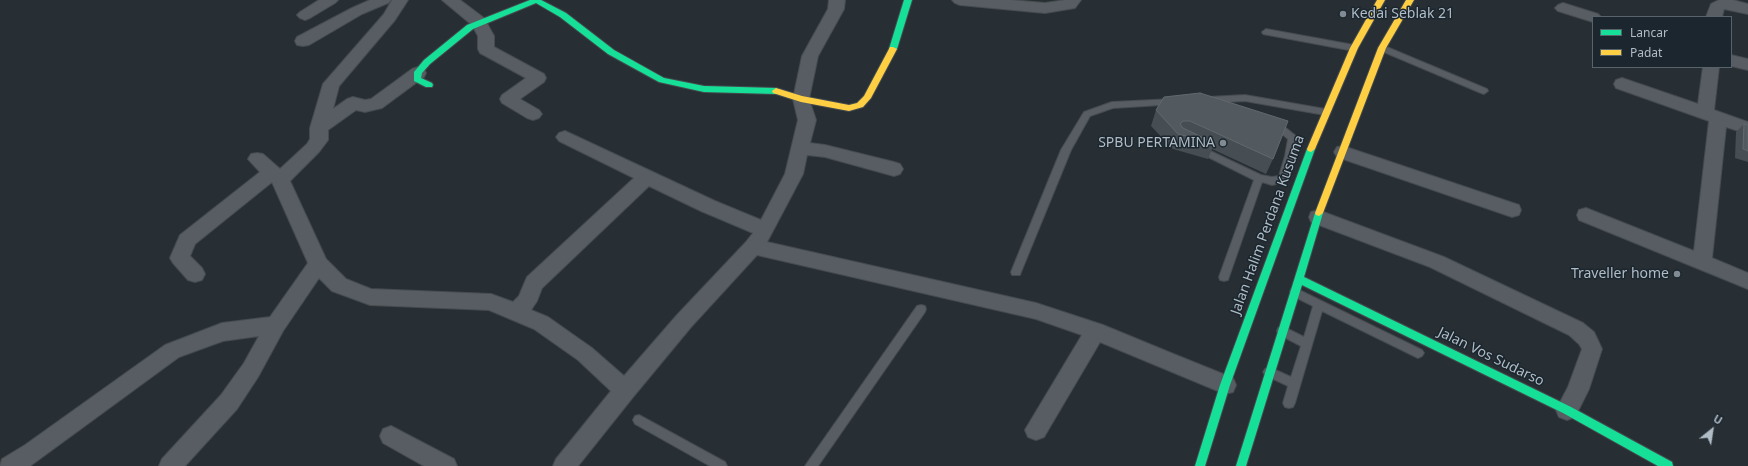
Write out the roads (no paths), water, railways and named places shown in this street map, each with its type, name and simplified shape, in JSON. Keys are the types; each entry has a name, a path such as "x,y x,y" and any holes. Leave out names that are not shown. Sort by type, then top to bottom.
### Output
{"main road":[{"path":"423,79 427,62 470,27 478,22 536,0 563,15 611,52 662,80 704,89 778,91 801,99 849,108 860,105 867,98 893,50 908,0"},
{"name":"Jalan Halim Perdana Kusuma","path":"1200,466 1225,385 1297,186 1303,141 1325,112 1354,48 1381,0"},
{"path":"1241,466 1318,217 1382,48 1410,0"},
{"name":"Jalan Vos Sudarso","path":"1299,279 1567,410 1668,466"}],"street":[{"path":"305,15 330,0"},
{"path":"303,41 357,11 383,0"},
{"path":"195,274 180,258 187,240 313,148 319,140 319,128 331,84 390,17 400,0"},
{"path":"450,0 478,22 486,36 486,49 538,78 508,99 533,114"},
{"path":"564,466 624,390 684,321 753,247 764,230 794,174 807,120 801,99 810,56 836,9 836,0"},
{"path":"960,0 1045,8 1070,5 1073,0"},
{"path":"1714,16 1716,8 1722,4 1748,9"},
{"path":"1563,8 1592,17"},
{"path":"1732,60 1748,65"},
{"path":"1702,263 1711,116 1711,68"},
{"path":"319,128 353,104 365,106 376,104 423,79"},
{"path":"1622,84 1748,128"},
{"path":"565,137 647,177 764,230"},
{"path":"800,148 825,151 894,168"},
{"path":"1343,152 1512,210"},
{"path":"257,159 276,176 318,264 339,285 370,297 491,302 541,323 585,354 624,390"},
{"path":"516,312 527,301 534,283 647,177"},
{"path":"1586,215 1748,281"},
{"path":"1318,217 1437,262 1576,329 1587,338 1592,349 1578,388 1567,410"},
{"path":"753,247 1022,307 1096,331 1225,385"},
{"path":"170,466 229,402 251,370 276,325 318,264"},
{"path":"10,466 33,452 172,351 222,332 276,325"},
{"path":"1036,430 1096,331"},
{"path":"391,436 446,466"}],"lane":[{"path":"1266,32 1354,48"},
{"path":"1382,48 1484,91"},
{"path":"1198,101 1245,98 1325,112"},
{"path":"1016,272 1066,150 1087,114 1112,105 1182,101"},
{"path":"1260,120 1279,127 1303,141 1290,156 1283,178"},
{"path":"1188,143 1259,178 1272,181 1283,178 1297,186"},
{"path":"1224,277 1259,178"},
{"path":"1295,292 1418,353"},
{"path":"1289,403 1319,304"},
{"path":"811,466 921,310"},
{"path":"1282,331 1306,343"},
{"path":"1269,372 1295,384"},
{"path":"639,420 721,466"}],"place":[{"name":"Kedai Seblak 21","path":"1343,14"},
{"name":"SPBU PERTAMINA","path":"1223,143"},
{"name":"Traveller home","path":"1677,274"}]}
